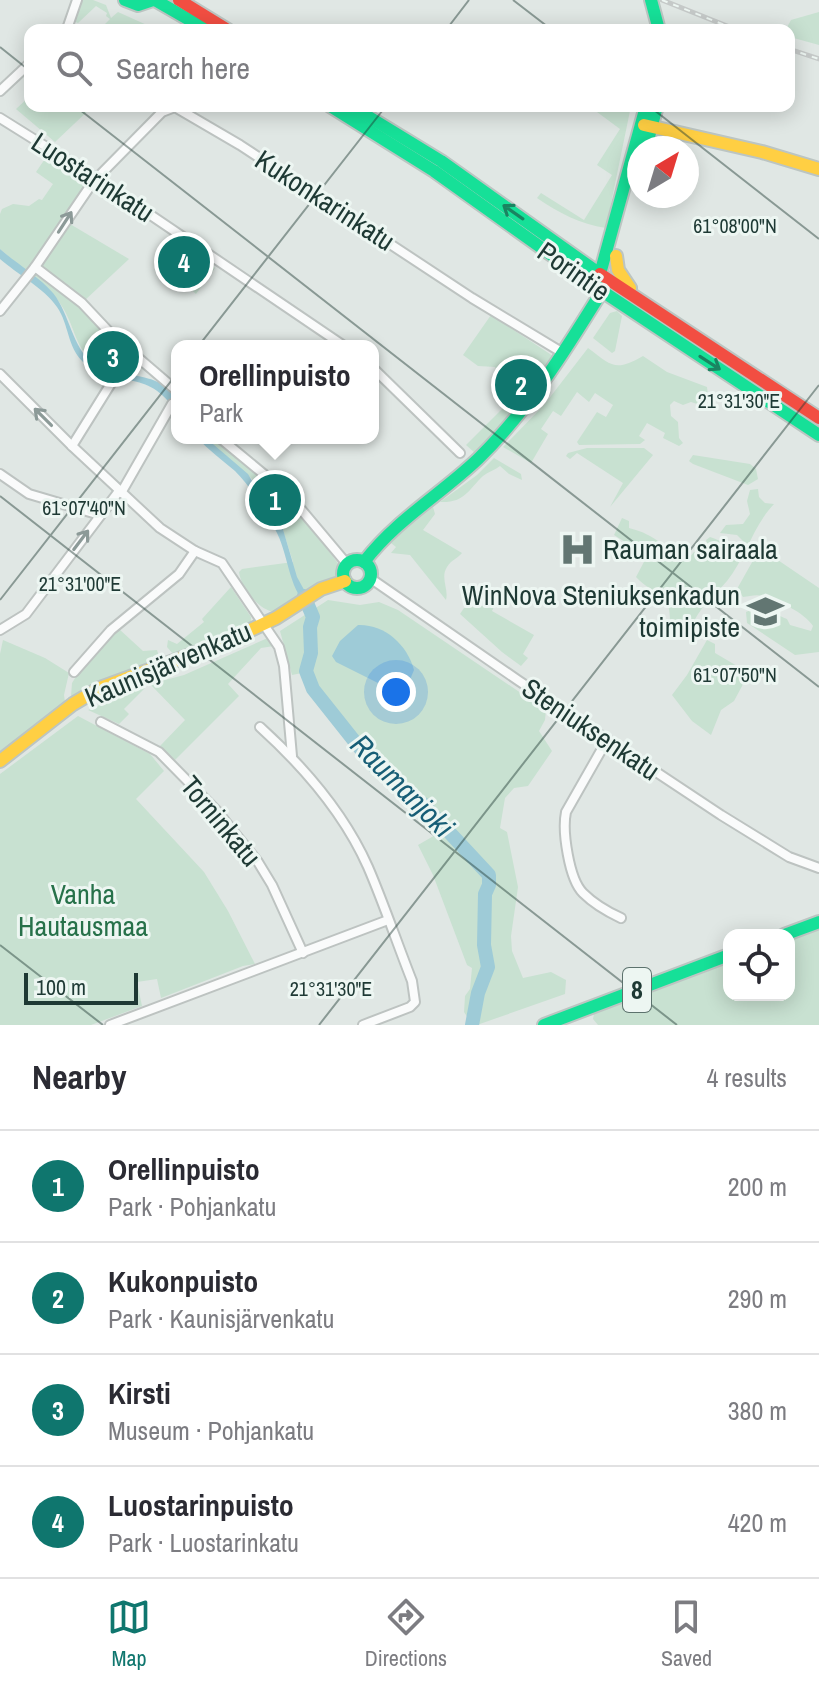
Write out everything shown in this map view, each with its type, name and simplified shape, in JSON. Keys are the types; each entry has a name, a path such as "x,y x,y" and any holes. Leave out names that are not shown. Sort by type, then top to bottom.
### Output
{"main road":[{"path":"125,0 138,5 154,0 196,24"},
{"path":"179,0 218,24"},
{"path":"642,0 647,24"},
{"path":"651,0 657,24"},
{"name":"Porintie","path":"340,112 604,282 630,291 819,418"},
{"name":"Porintie","path":"361,112 441,161 604,282 623,305 819,435"},
{"path":"646,112 647,136"},
{"path":"618,232 647,125 654,112"},
{"path":"647,125 819,169"},
{"path":"364,562 394,525 456,478 516,421 563,353 604,282 627,207"},
{"path":"611,254 630,291"},
{"path":"353,560 364,562 370,568 370,578 359,587 351,586 345,581 343,572 347,564 353,560"},
{"name":"Kaunisjärvenkatu","path":"0,761 73,704 100,688 128,676 171,664 265,624 311,595 345,581"},
{"path":"795,931 818,922"},
{"name":"8","path":"544,1025 723,957"}],"street":[{"path":"69,24 77,0"},
{"path":"0,91 24,69"},
{"name":"Kukonkarinkatu","path":"96,178 162,112"},
{"name":"Kukonkarinkatu","path":"183,112 563,353"},
{"name":"Luostarinkatu","path":"0,118 96,178 335,340"},
{"path":"0,311 96,178"},
{"path":"32,270 80,302 114,337 171,386"},
{"path":"0,374 160,528 195,551 222,563 279,647 284,666 292,756"},
{"path":"379,374 460,453"},
{"path":"72,446 115,377"},
{"path":"0,630 26,614 120,492 171,406"},
{"path":"227,444 289,495 347,564"},
{"path":"0,474 29,494 64,507 100,515"},
{"path":"74,672 111,630 179,574 195,551"},
{"name":"Steniuksenkatu","path":"370,578 607,740 773,848 819,868"},
{"name":"Torninkatu","path":"101,722 152,746 217,811 241,839 272,885 303,953"},
{"path":"260,727 292,756 345,825 367,864 412,981 415,1002 363,1025"},
{"path":"607,740 566,812 563,826 581,892 621,918"},
{"path":"110,1025 388,920"}],"green space":[{"path":"81,0 93,0 106,5 111,18 118,12 145,24 105,24 110,19 107,13 96,6 78,23 73,21"},
{"path":"819,12 819,45 795,38 795,24 789,24 791,20"},
{"path":"24,102 24,112 87,112 55,142 16,109"},
{"path":"597,112 630,112 606,228 570,217 537,198 541,193 584,220 612,175 597,165 620,129"},
{"path":"49,153 88,181 26,271 0,249 0,214 2,209 13,204 29,206 42,200 53,184 36,172"},
{"path":"70,224 129,259 84,301 41,268"},
{"path":"170,236 215,268 196,294 155,257"},
{"path":"36,270 103,329 84,351 94,363 87,356 79,343 60,303 32,275"},
{"path":"617,311 622,316 612,353 593,338 610,313"},
{"path":"491,315 553,356 521,405 475,453 466,445 514,397 495,367 478,366 463,355"},
{"path":"588,348 614,365 626,364 643,356 667,372 707,387 708,395 700,405 691,402 683,405 674,401 670,405 671,416 678,422 679,438 683,443 679,446 663,438 665,433 647,423 639,436 645,440 640,444 579,445 577,442 597,412 606,417 613,405 595,393 589,402 577,392 561,416 553,411 541,429 548,434 531,463 503,447 544,405"},
{"path":"213,444 223,444 278,489 339,565 336,576 305,590 274,612 251,597 239,572 242,569 293,562 282,527 252,479"},
{"path":"587,448 644,448 653,455 610,507 623,483 577,453 570,459 566,456"},
{"path":"693,455 750,464 756,469 758,479 748,485 693,464 689,461"},
{"path":"494,458 521,474 522,480 500,466 483,476 461,498 440,502 477,475"},
{"path":"758,489 759,497 765,503 774,504 760,522 734,572 694,621 674,629 670,625 665,599 636,577 646,558 644,554 614,535 622,518 629,521 629,528 647,534 688,559 694,552 708,549 706,540 710,537 739,550 743,541 737,535 720,533 726,525 743,524 750,514 747,501 750,490"},
{"path":"433,507 435,514 423,530 462,553 445,571 446,600 410,555 391,553 396,547 391,543 394,539"},
{"path":"760,548 819,588 819,652 795,655 747,623 746,612 756,609 787,619 790,625 811,631 813,626 804,616 783,604 760,595 743,597 737,589"},
{"path":"231,587 251,617 251,623 229,636 174,655 167,647 168,640 177,644 204,622 202,619"},
{"path":"328,600 360,605 379,602 398,610 546,710 539,731 552,751 528,786 514,788 505,798 500,828 507,832 518,887 512,951 523,978 551,972 566,980 565,994 477,1025 483,983 491,967 487,943 491,913 487,899 495,887 494,878 435,811 381,768 318,691 312,671 292,675 280,631"},
{"path":"497,601 492,611 534,635 523,654 528,658 521,666 460,614 464,608"},
{"path":"119,629 143,651 157,650 160,660 108,678 71,696 72,683 77,675"},
{"path":"270,637 274,646 261,648 228,684 239,696 175,760 160,746 185,720 150,684 184,675"},
{"path":"3,640 45,658 69,673 65,702 0,752 0,654"},
{"path":"707,640 715,644 715,653 749,673 734,701 721,710 711,735 692,721 672,695"},
{"path":"145,688 124,709 129,714 119,724 88,710"},
{"name":"Vanha Hautausmaa","path":"78,716 150,754 164,771 136,799 204,872 255,964 161,998 157,979 137,982 142,1006 91,1025 0,1025 0,774"},
{"path":"444,830 483,874 480,934 483,968 468,1018 464,1012 465,996 470,989 472,968 467,965 433,875 418,845"},
{"path":"819,930 819,1025 598,1025 593,1019 594,1014 723,965 723,1001 795,1001 795,939"}],"water":[{"path":"0,249 53,293 80,349 93,363 157,382 168,388 171,405 143,383 95,371 83,362 52,300 0,259"},
{"path":"204,444 213,444 248,474 282,526 297,577 313,606 313,612 294,585 277,533 258,500 235,471"},
{"path":"358,625 385,632 406,652 414,670 406,689 388,688 336,662 332,656 340,641"}],"waterway":[{"name":"Raumanjoki","path":"304,596 313,617 310,627 311,653 306,671 313,689 375,767 423,804 489,875 485,894 484,945 488,967 478,993 472,1025"}],"railway":[{"path":"662,0 722,24"},
{"path":"795,51 819,59"}],"traffic: fast":[{"path":"125,0 138,5 153,0"},
{"path":"155,0 197,24"},
{"path":"651,0 657,24"},
{"path":"340,112 434,171 602,291 545,379 514,420 478,459 390,533 364,562"},
{"path":"361,112 441,161 600,274"},
{"path":"601,282 600,274 644,112"},
{"path":"649,136 655,112"},
{"path":"602,291 819,435"},
{"path":"357,560 367,564 371,574 367,584 357,588 347,584 343,574 347,564 357,560"},
{"path":"795,931 819,922"},
{"path":"544,1025 723,957"}],"traffic: slow":[{"path":"644,125 762,152 819,169"},
{"path":"616,256 618,270 630,288"},
{"path":"0,761 73,704 100,688 223,643 276,618 321,589 345,581"}],"traffic: jam":[{"path":"179,0 218,24"},
{"path":"600,274 819,418"}],"place":[{"name":"Luostarinpuisto","path":"184,262"},
{"name":"Kirsti","path":"113,357"},
{"name":"Kukonpuisto","path":"521,385"},
{"name":"Orellinpuisto","path":"275,500"},
{"name":"Rauman sairaala","path":"577,549"},
{"name":"WinNova Steniuksenkadun toimipiste","path":"766,611"}]}
